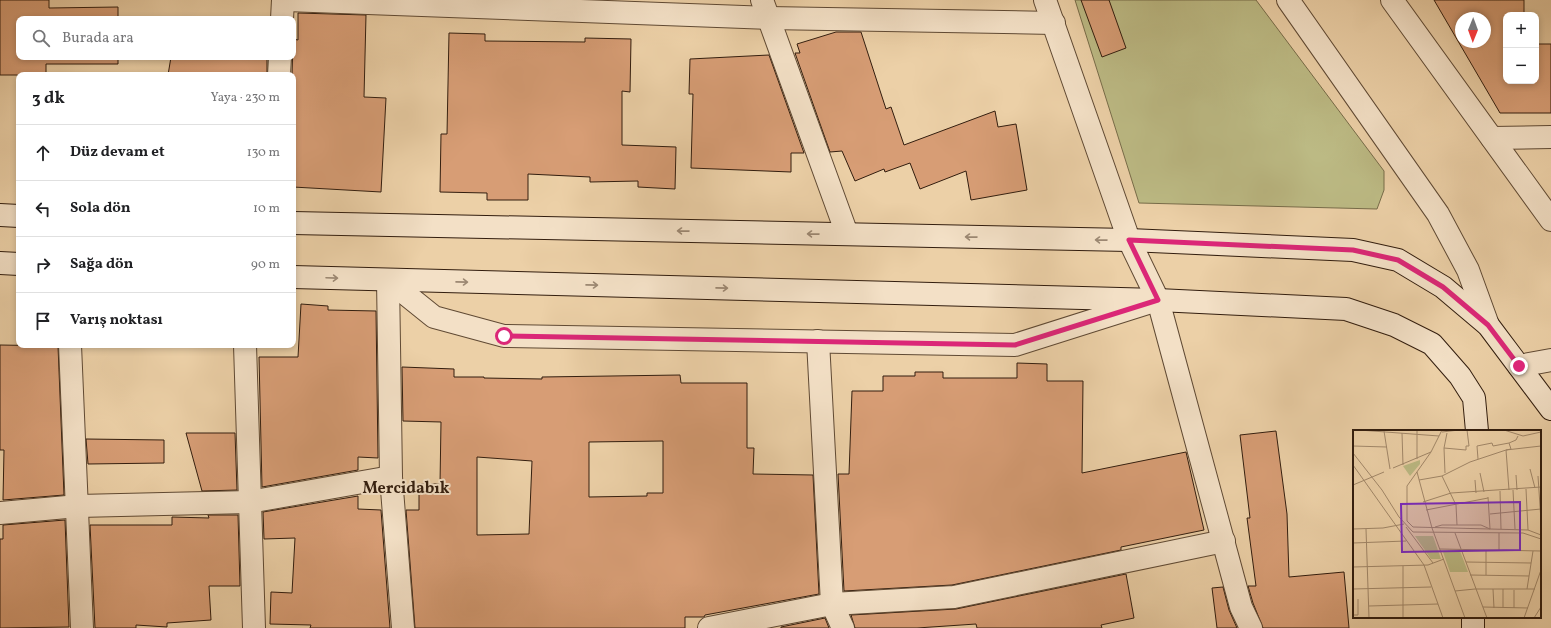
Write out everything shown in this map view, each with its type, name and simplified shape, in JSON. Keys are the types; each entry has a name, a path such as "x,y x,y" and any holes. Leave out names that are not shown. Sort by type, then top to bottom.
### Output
{"street":[{"path":"282,16 283,0"},
{"path":"286,0 765,9 1054,23"},
{"path":"1046,0 1129,240 1158,300 1241,607 1251,628"},
{"path":"1288,0 1438,214 1468,270 1488,325"},
{"path":"1392,0 1551,220"},
{"path":"765,9 848,234"},
{"path":"279,72 280,60"},
{"path":"1492,138 1551,137"},
{"path":"0,215 16,216"},
{"path":"296,223 1129,240 1353,250 1398,260 1443,287 1488,325 1551,409"},
{"path":"0,263 16,264"},
{"path":"296,277 1158,300 1346,309 1394,325 1432,344 1460,376 1474,398 1477,430"},
{"path":"388,280 434,317 504,336 1015,345 1158,300"},
{"path":"388,280 391,477 403,628"},
{"path":"818,341 832,604 843,628"},
{"path":"70,348 82,628"},
{"path":"245,348 254,628"},
{"path":"1519,366 1548,361"},
{"path":"0,512 78,506 249,502 391,477"},
{"path":"709,628 832,604 954,597 1224,541"}],"shaded area":[{"path":"1075,0 1256,0 1384,171 1384,190 1377,209 1139,203"}],"building":[{"path":"0,0 49,0 49,8 118,7 118,16 16,16 16,60 118,60 118,64 46,64 46,72 16,72 16,75 0,75"},
{"path":"1081,0 1109,0 1126,48 1102,57"},
{"path":"1434,0 1524,0 1524,12 1503,12 1503,84 1539,84 1539,44 1551,44 1551,113 1500,113 1462,48 1491,48 1491,12 1455,12 1455,36"},
{"path":"298,13 366,15 364,97 386,98 381,192 296,187 296,72 292,72 292,60 296,60 296,40 298,40"},
{"path":"836,32 861,32 886,109 891,107 904,145 995,111 998,127 1016,124 1027,190 971,200 966,171 920,189 910,163 885,172 884,169 855,181 842,151 830,152 795,53 800,53 797,44"},
{"path":"449,33 485,34 485,41 585,42 585,38 631,39 630,92 622,91 622,145 676,147 675,189 638,187 638,181 590,182 590,177 528,174 528,200 487,200 487,193 440,192 441,134 447,134"},
{"path":"769,55 804,153 791,153 791,172 691,168 693,94 689,94 690,59"},
{"path":"170,60 267,60 267,72 168,72"},
{"path":"301,304 328,306 328,310 376,311 378,458 358,457 358,470 262,487 259,357 298,357"},
{"path":"0,345 16,345 16,348 58,348 64,495 3,500 4,450 0,450"},
{"path":"1017,363 1047,364 1047,381 1083,381 1082,473 1186,452 1204,530 1121,547 1121,550 952,585 844,591 838,474 849,474 852,391 883,391 883,376 915,376 915,372 943,372 943,378 1017,378"},
{"path":"402,367 454,369 454,377 542,379 542,377 680,375 681,383 747,383 747,448 754,448 753,474 813,475 819,594 705,615 704,617 685,617 685,628 415,628 406,510 419,510 419,484 440,484 441,422 403,421","holes":["663,441 663,493 647,493 647,496 589,497 589,442","477,457 532,461 529,534 477,535"]},
{"path":"1276,431 1287,514 1289,577 1344,572 1349,628 1263,628 1253,603 1248,586 1256,586 1247,518 1250,518 1240,435"},
{"path":"186,433 235,433 237,490 202,491"},
{"path":"86,439 164,440 164,463 88,464"},
{"path":"358,496 358,509 381,510 390,628 310,628 311,625 270,624 271,592 292,593 295,538 264,539 263,512"},
{"path":"208,515 238,515 240,586 209,586 211,620 167,623 167,627 136,625 136,628 95,628 90,525 172,525 172,517 209,518"},
{"path":"65,520 69,627 0,628 0,539 3,539 3,525"},
{"path":"1126,574 1134,618 1101,625 1102,628 977,628 976,624 917,628 855,628 851,615 956,609"},
{"path":"1223,587 1229,610 1237,628 1217,628 1212,588"},
{"path":"825,618 829,628 781,628 781,627"}],"district":[{"name":"Mercidabık","path":"406,487"}],"route":[{"path":"504,336 1015,345 1158,300 1129,240 1353,250 1398,260 1443,287 1488,325 1519,366"}]}
